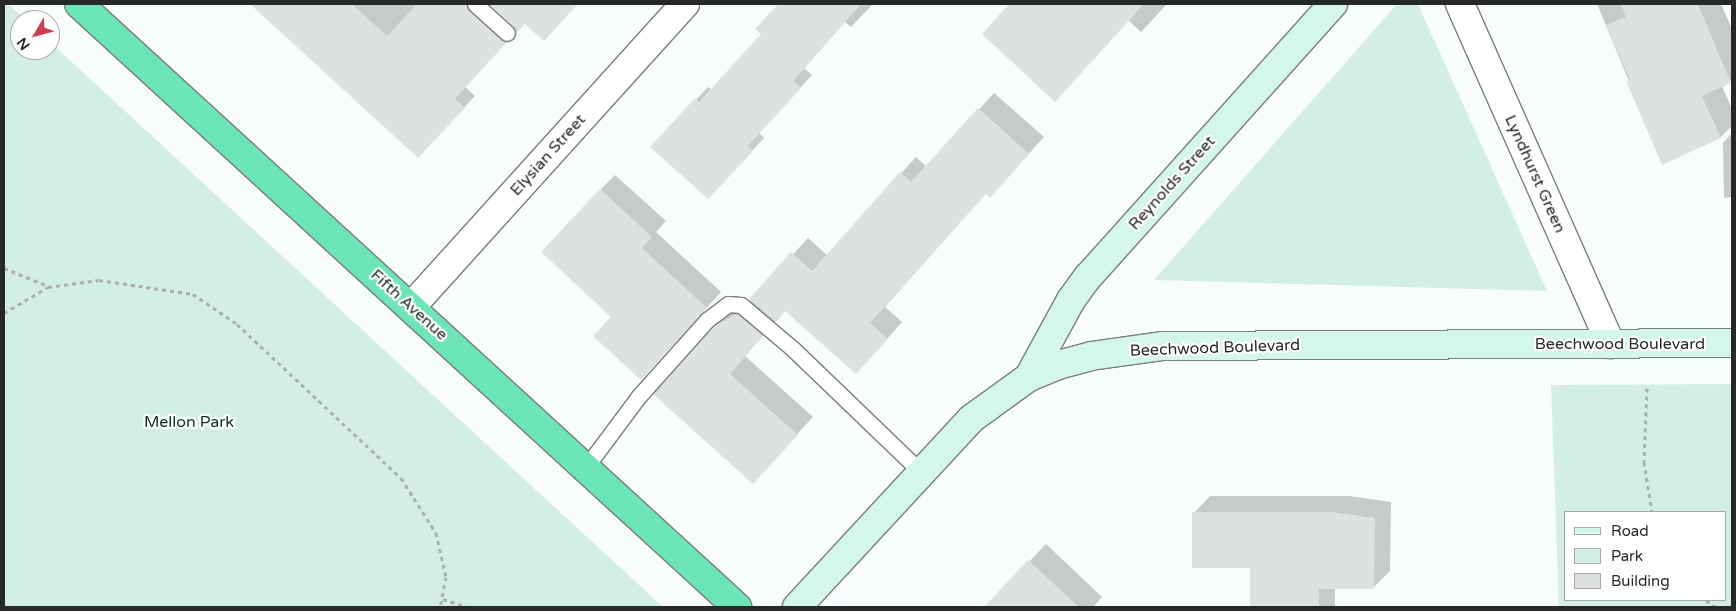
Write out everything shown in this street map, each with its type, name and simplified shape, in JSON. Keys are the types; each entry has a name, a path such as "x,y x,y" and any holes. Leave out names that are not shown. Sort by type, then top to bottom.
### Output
{"highway":[{"name":"Fifth Avenue","path":"79,4 737,607"}],"main road":[{"name":"Reynolds Street","path":"1030,377 1071,300 1088,277 1333,4"},
{"name":"Beechwood Boulevard","path":"798,607 972,419 1030,377 1091,356 1163,346 1732,344"}],"street":[{"name":"Elysian Street","path":"411,307 685,4"},
{"name":"Lyndhurst Green","path":"1460,4 1611,344"}],"lane":[{"path":"475,4 507,33"},
{"path":"586,467 639,396 707,320 728,304 741,305 793,348 921,472"}],"path":[{"path":"4,268 48,287"},
{"path":"4,313 48,287 99,280 193,294 237,324 401,478 436,533 446,577 440,607"},
{"path":"1647,388 1644,462 1652,511"},
{"path":"443,599 468,607"}],"green space":[{"name":"Mellon Park","path":"4,4 8,4 15,10 10,10 10,60 60,60 60,51 663,607 4,607"},
{"path":"1397,4 1418,4 1547,291 1154,280"},
{"path":"1732,384 1732,607 1559,607 1551,385"}],"building":[{"path":"250,4 352,4 387,36 417,4 466,4 469,11 501,40 507,42 455,99 465,108 418,158"},
{"path":"489,4 578,4 544,41 525,24 516,33 513,26"},
{"path":"778,4 861,4 793,81 801,88 748,146 753,151 708,199 650,147 695,98 699,102 761,34 755,29"},
{"path":"1009,4 1144,4 1055,102 982,34"},
{"path":"1621,4 1698,4 1731,83 1702,96 1721,138 1662,165 1626,81 1630,80 1606,25 1626,17"},
{"path":"978,108 1029,154 990,198 986,194 870,323 888,339 856,374 785,311 776,322 749,299 791,252 812,271 900,172 911,182"},
{"path":"600,189 652,237 642,248 707,308 641,380 593,336 611,317 541,252"},
{"path":"737,314 763,336 730,374 798,435 753,484 653,394 713,327"},
{"path":"1192,512 1331,512 1375,518 1374,589 1319,589 1319,607 1250,607 1250,568 1192,568"},
{"path":"1028,560 1079,607 984,607"}]}
